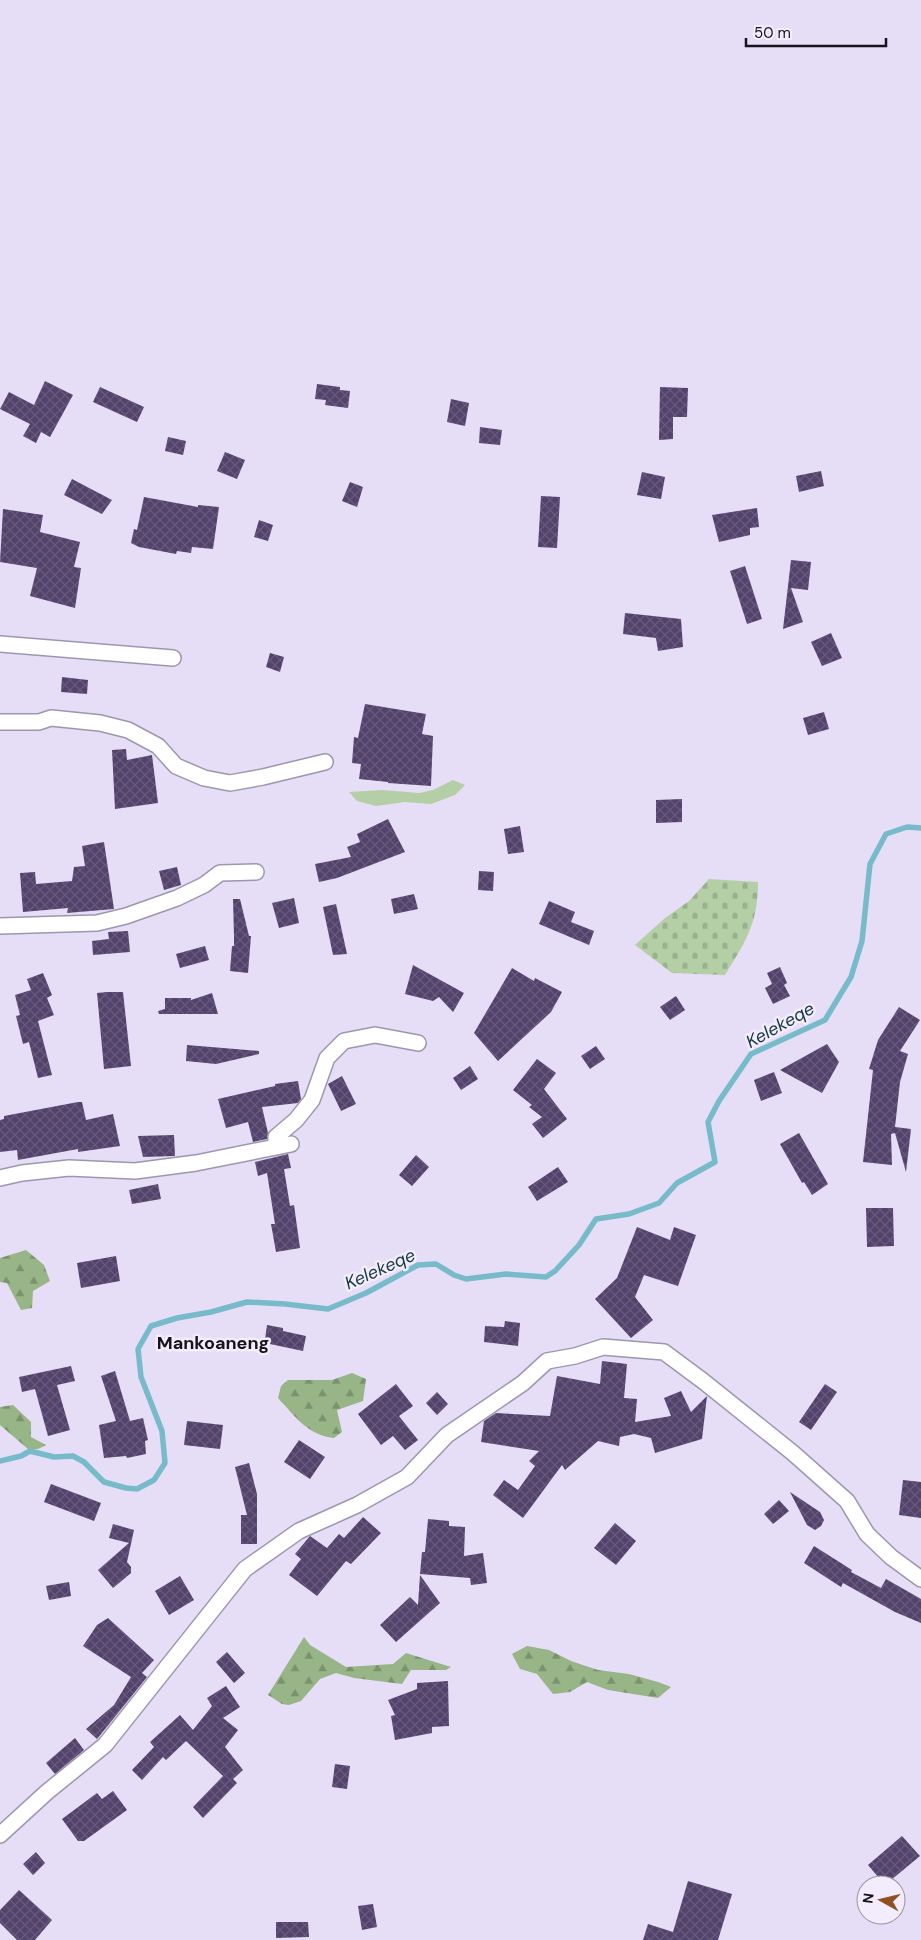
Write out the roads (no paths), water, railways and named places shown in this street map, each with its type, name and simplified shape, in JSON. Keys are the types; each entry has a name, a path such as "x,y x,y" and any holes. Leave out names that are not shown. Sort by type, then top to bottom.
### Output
{"street":[{"path":"0,644 173,658"},
{"path":"0,722 39,722 51,718 100,723 128,730 158,746 176,766 204,778 230,783 325,762"},
{"path":"0,926 97,923 126,916 177,898 204,885 220,873 256,872"},
{"path":"276,1147 276,1137 296,1120 312,1100 327,1058 344,1041 375,1035 418,1043"},
{"path":"0,1178 22,1172 69,1168 135,1171 196,1163 291,1144"},
{"path":"0,1835 47,1792 106,1745 246,1569 299,1531 357,1505 407,1478 447,1435 523,1383 547,1361 574,1356 603,1347 664,1352 726,1399 847,1501 867,1534 891,1557 921,1579"}],"waterway":[{"name":"Kelekeqe","path":"0,1461 21,1456 30,1451 54,1457 73,1456 84,1462 104,1482 137,1489 154,1480 165,1463 162,1431 141,1377 138,1349 151,1326 247,1302 328,1309 366,1293 418,1265 436,1264 454,1275 466,1279 506,1274 546,1277 555,1271 579,1245 596,1219 629,1214 659,1203 677,1183 715,1162 708,1122 719,1101 751,1054 825,1020 851,977 862,941 870,864 886,834 907,827 921,828"}],"district":[{"name":"Mankoaneng","path":"213,1343"}]}
